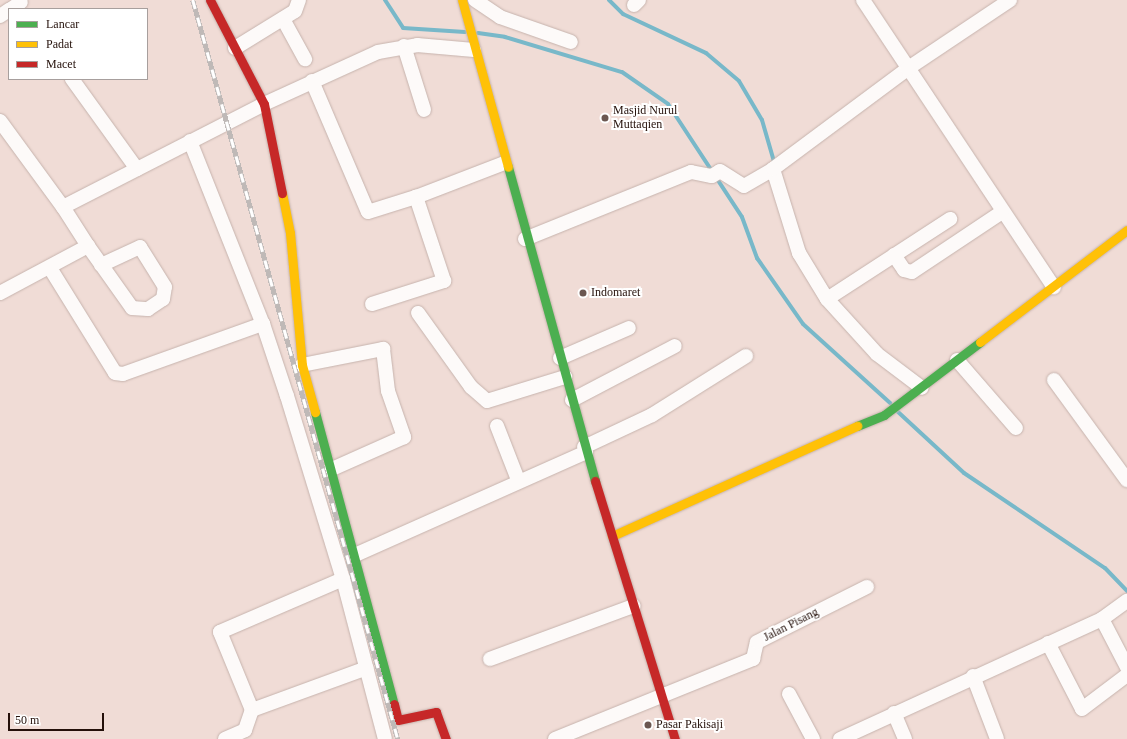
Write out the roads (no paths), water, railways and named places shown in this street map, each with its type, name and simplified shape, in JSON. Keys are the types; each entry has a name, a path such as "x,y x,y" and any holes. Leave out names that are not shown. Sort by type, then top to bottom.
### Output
{"main road":[{"path":"210,0 264,104 290,234 302,364 330,470 355,555 398,720 436,712 446,739"},
{"path":"462,0 504,163 585,450 675,739"},
{"path":"612,536 802,448 884,415 1054,288 1127,230"}],"street":[{"path":"235,48 296,11 299,0"},
{"path":"475,0 500,17 571,42"},
{"path":"863,0 907,69 1054,288"},
{"path":"525,239 691,172 716,173 744,186 776,167 907,69 1010,0"},
{"path":"283,19 305,60"},
{"path":"63,207 264,104 378,52 404,46 473,45"},
{"path":"404,46 424,110"},
{"path":"73,80 137,169"},
{"path":"312,81 368,212 416,197 504,163"},
{"path":"0,121 63,207 101,265 134,310 148,309 163,299 165,287 140,247 101,265"},
{"path":"190,141 263,324 343,579 385,739"},
{"path":"776,167 799,253 827,299 877,354 921,388"},
{"path":"372,304 444,281 416,197"},
{"path":"894,255 904,270 912,272 1002,212"},
{"path":"827,299 950,219"},
{"path":"0,293 50,268 88,246"},
{"path":"50,268 116,373 123,374 263,324"},
{"path":"418,313 471,387 486,401 565,377"},
{"path":"560,358 629,328"},
{"path":"572,400 675,346"},
{"path":"302,364 383,349 388,391 404,437 330,470"},
{"path":"355,555 585,450 652,415 746,356"},
{"path":"957,360 1016,428"},
{"path":"1054,380 1127,480"},
{"path":"497,426 518,480"},
{"path":"225,739 246,730 252,710 220,632 343,579"},
{"name":"Jalan Pisang","path":"661,696 753,659 757,642 867,587"},
{"path":"840,739 974,676 1102,619 1123,603"},
{"path":"490,659 633,606"},
{"path":"1102,619 1127,666"},
{"path":"1048,643 1082,709 1127,675"},
{"path":"252,710 367,668"},
{"path":"974,676 997,739"},
{"path":"789,694 813,739"},
{"path":"555,739 661,696"},
{"path":"894,713 905,739"}],"waterway":[{"path":"385,0 403,28 465,32"},
{"path":"609,0 623,14 706,53 739,81 762,120 775,165"},
{"path":"478,33 505,37 622,72 668,104 742,217 757,258 803,324 890,403"},
{"path":"897,411 964,473 1105,568 1127,591"}],"railway":[{"path":"193,0 398,739"}],"place":[{"name":"Masjid Nurul Muttaqien","path":"605,118"},
{"name":"Indomaret","path":"583,293"},
{"name":"Pasar Pakisaji","path":"648,725"}]}
